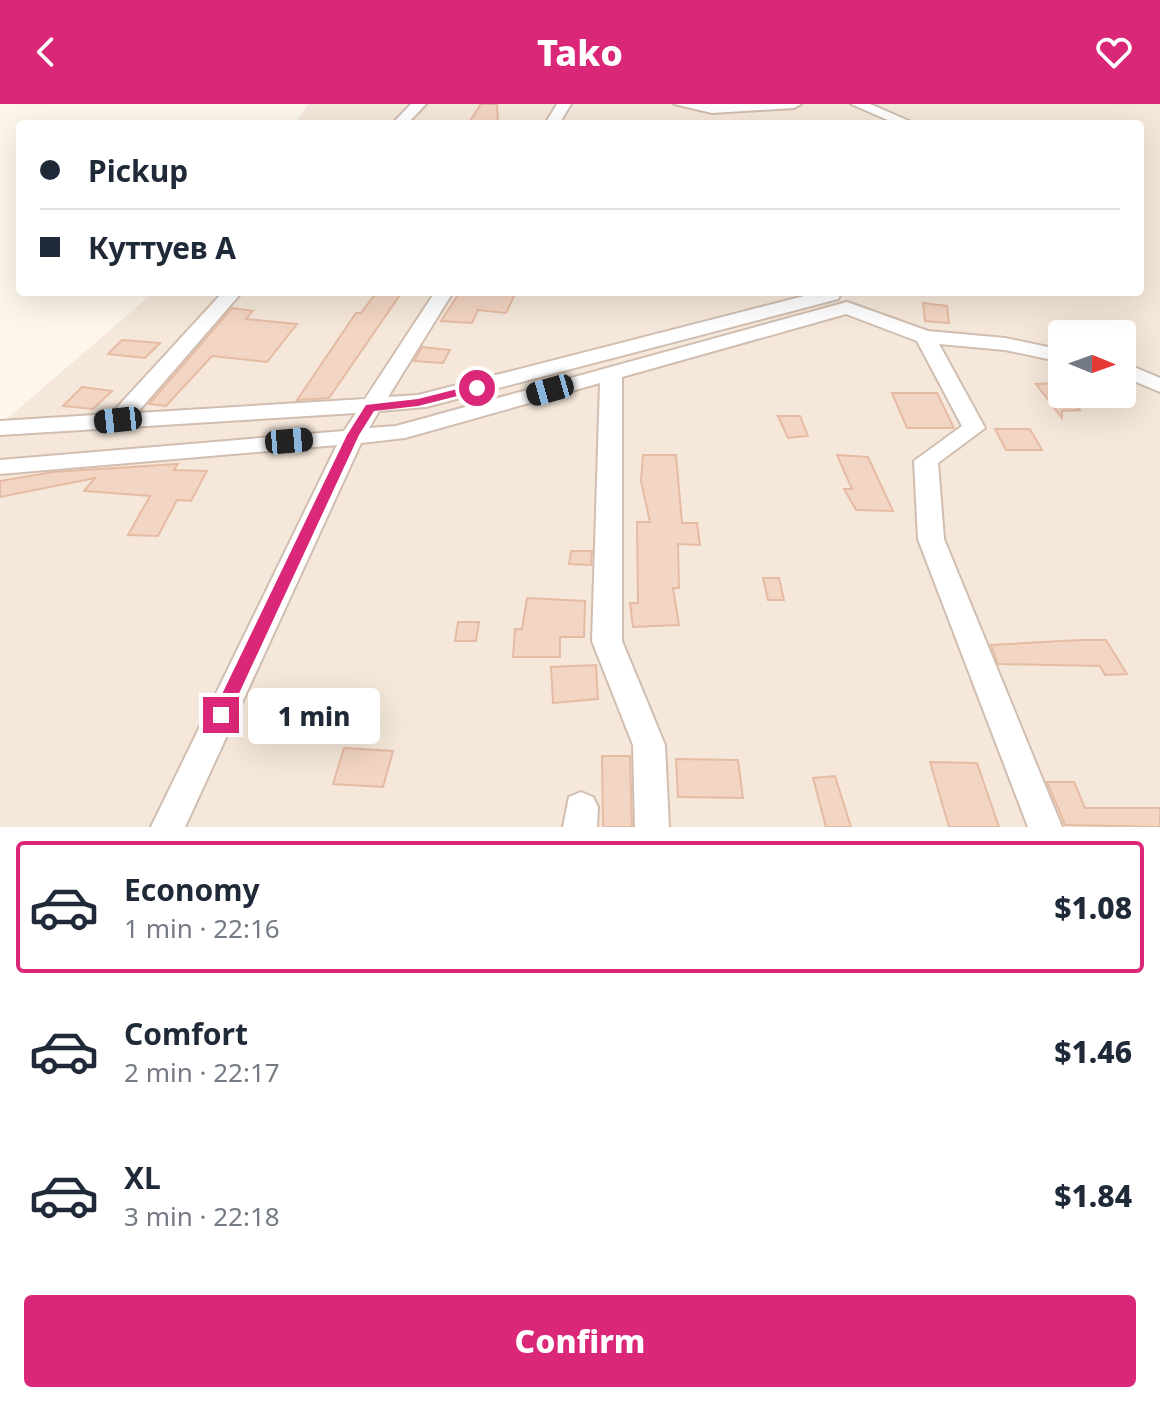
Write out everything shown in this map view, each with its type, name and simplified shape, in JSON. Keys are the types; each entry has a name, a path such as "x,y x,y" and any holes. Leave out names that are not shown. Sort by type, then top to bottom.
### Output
{"street":[{"path":"403,120 419,104"},
{"path":"681,104 712,109 794,104"},
{"path":"858,104 899,120"},
{"path":"118,420 229,296"},
{"path":"168,827 353,435 441,296"},
{"path":"0,428 370,408 418,402 826,296"},
{"path":"0,467 397,433 847,308 925,337 1005,344 1048,353"},
{"path":"925,337 974,428 926,461 931,539 1045,827"},
{"path":"611,373 607,641 649,745 652,827"},
{"path":"1136,375 1160,386"}],"shaded area":[{"path":"309,104 1160,104 1160,827 0,827 0,425 149,296 1144,296 1144,120 298,120"}],"building":[{"path":"481,104 497,104 498,120 471,120"},
{"path":"374,296 399,296 329,398 297,400 356,313 361,313"},
{"path":"457,296 514,296 506,313 478,310 472,323 441,321"},
{"path":"923,303 947,306 949,323 925,321"},
{"path":"232,308 253,311 246,319 297,324 267,362 212,356 166,406 149,404"},
{"path":"122,340 160,343 145,358 108,354"},
{"path":"422,347 450,350 443,363 414,361"},
{"path":"1036,384 1048,384 1048,400"},
{"path":"82,387 112,391 93,409 63,406"},
{"path":"892,393 937,393 954,428 907,428"},
{"path":"1054,408 1080,410 1062,411 1062,418"},
{"path":"778,416 800,416 808,436 788,438"},
{"path":"995,429 1030,429 1042,450 1006,450"},
{"path":"643,455 676,455 682,523 697,523 700,545 678,544 679,588 673,588 679,625 633,627 630,603 638,603 637,522 650,522 641,481"},
{"path":"837,455 868,457 893,511 856,510 844,489 852,489"},
{"path":"178,464 174,470 207,471 191,501 177,500 158,536 128,535 150,496 84,491 95,478 0,497 0,481 53,472"},
{"path":"571,551 592,551 591,565 569,564"},
{"path":"763,578 779,578 784,600 768,600"},
{"path":"527,598 585,601 584,637 560,637 560,657 513,657 515,629 522,629"},
{"path":"458,622 479,622 476,641 455,641"},
{"path":"1106,640 1127,674 1105,675 1100,666 998,664 991,645"},
{"path":"596,665 598,699 553,703 551,667"},
{"path":"344,748 393,751 383,787 333,784"},
{"path":"602,756 630,756 632,827 603,827"},
{"path":"676,759 738,760 743,798 678,797"},
{"path":"930,762 977,763 999,827 949,827"},
{"path":"835,776 851,827 826,827 813,778"},
{"path":"1047,782 1074,782 1085,808 1160,808 1160,827 1065,825"}],"route":[{"path":"221,715 353,435 370,408 418,402 477,388"}]}
